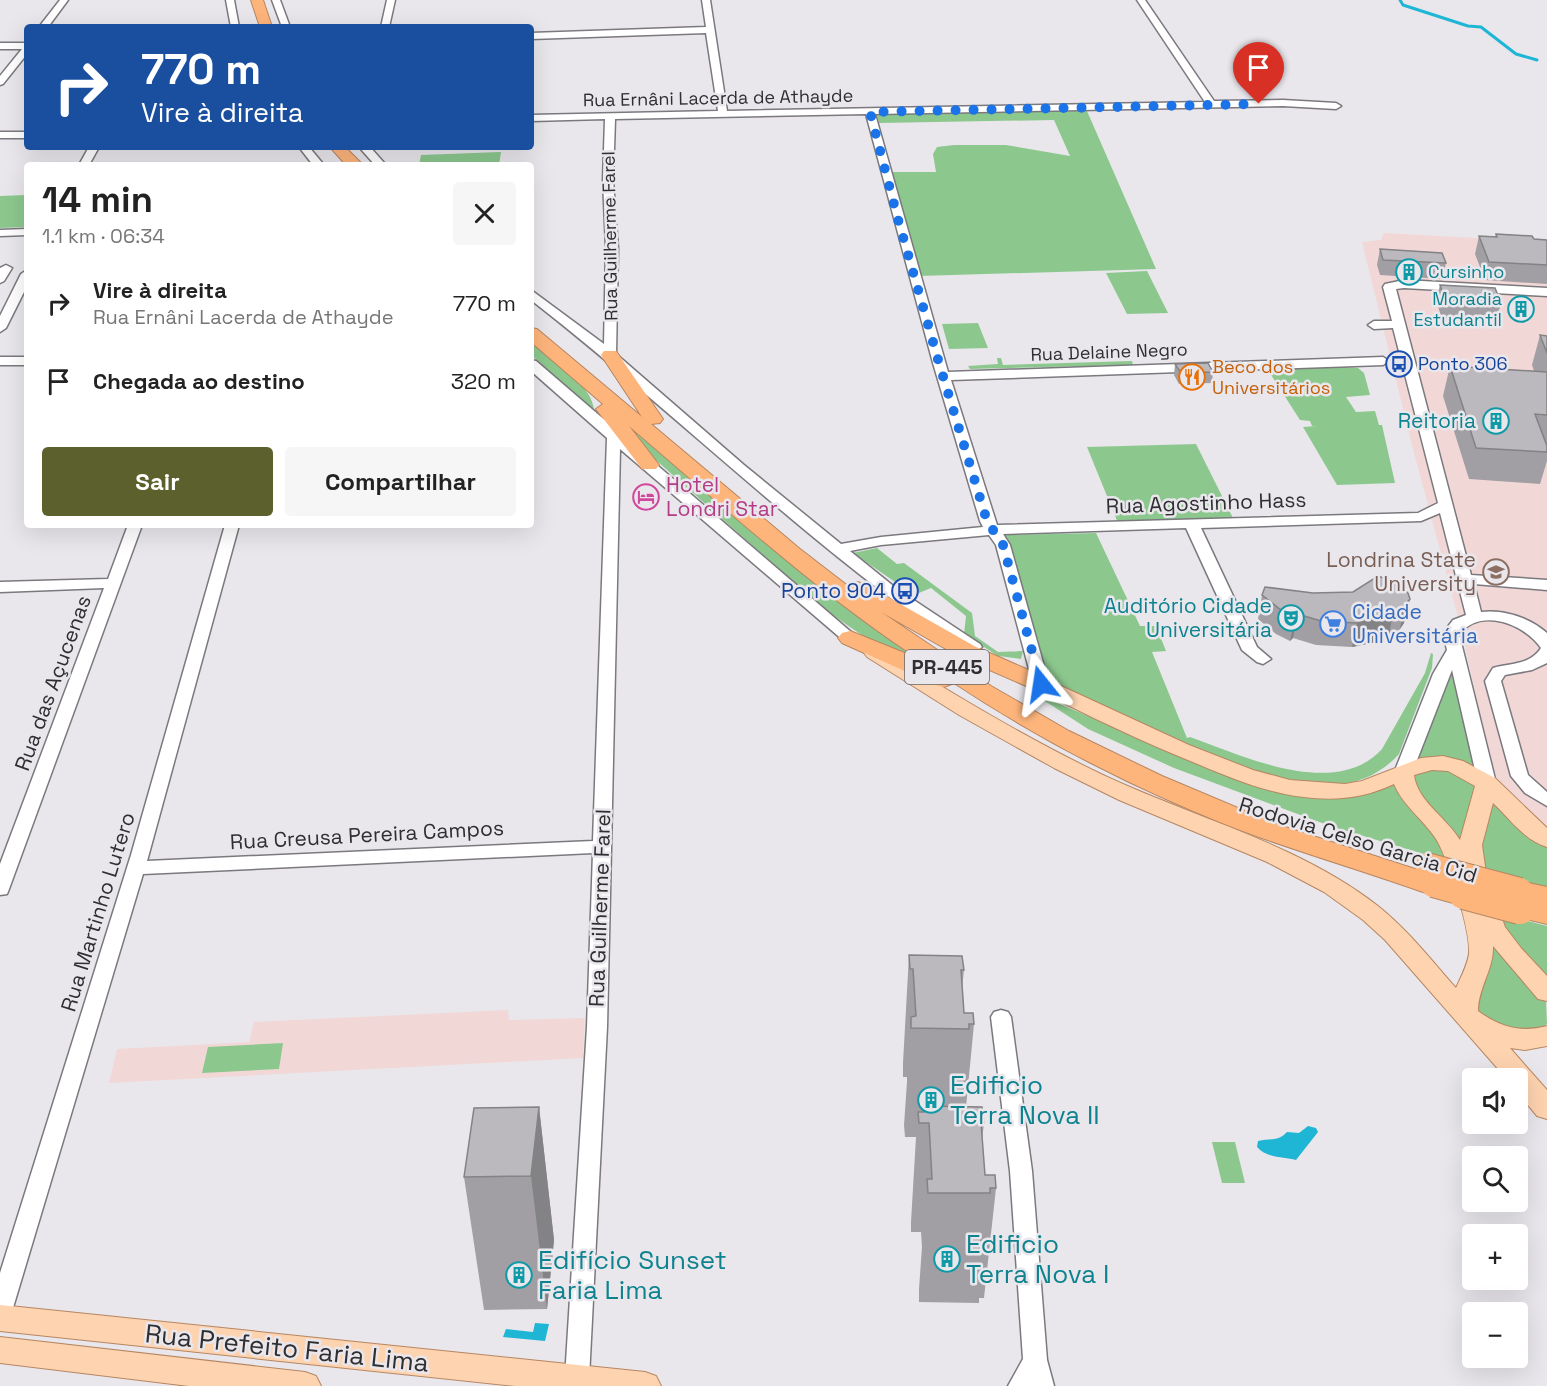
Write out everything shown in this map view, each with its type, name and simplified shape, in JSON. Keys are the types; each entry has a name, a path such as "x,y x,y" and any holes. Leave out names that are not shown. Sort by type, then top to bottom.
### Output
{"highway":[{"path":"245,0 245,24"},
{"path":"259,2 265,24"},
{"path":"328,150 338,162"},
{"path":"340,150 352,162"},
{"name":"Rodovia Celso Garcia Cid","path":"534,319 847,583 938,648 1014,697 1098,740 1236,804 1324,834 1430,875"},
{"name":"Rodovia Celso Garcia Cid","path":"534,336 792,554 890,630 983,691 1060,736 1153,782 1267,830 1520,899 1547,914"},
{"path":"610,355 653,419"},
{"path":"586,380 600,402 649,465"},
{"path":"847,583 968,652 1041,684"},
{"path":"850,638 892,655 1060,736"},
{"name":"Rodovia Celso Garcia Cid","path":"1520,899 1547,896"}],"main road":[{"name":"Rodovia Celso Garcia Cid","path":"850,638 949,701 1064,766 1174,815 1268,851 1324,881 1363,907 1385,926 1465,1015"},
{"name":"Rodovia Celso Garcia Cid","path":"1041,684 1160,741 1276,785 1300,790 1341,791 1369,786 1403,773 1417,764 1441,763 1466,770 1487,783 1524,822 1547,839"},
{"path":"1403,773 1408,793 1437,822 1450,843 1480,937 1480,955 1465,999 1465,1015 1547,1109"},
{"path":"1487,783 1470,845 1474,873 1494,929 1512,954 1547,992"},
{"path":"1465,1015 1489,1031 1505,1037 1529,1040 1547,1036"},
{"name":"Rua Prefeito Faria Lima","path":"0,1318 645,1386"},
{"name":"Rua Prefeito Faria Lima","path":"0,1350 305,1386"}],"street":[{"path":"45,24 64,0"},
{"path":"230,0 244,24"},
{"path":"276,0 285,24"},
{"path":"386,24 391,0"},
{"path":"706,0 723,114"},
{"path":"1141,0 1212,105"},
{"path":"534,36 710,30"},
{"path":"0,46 24,47"},
{"path":"0,82 24,51"},
{"name":"Rua Ernâni Lacerda de Athayde","path":"534,118 1283,103 1336,106"},
{"path":"870,112 897,216 987,521 1003,545 1041,684"},
{"name":"Rua Guilherme Farel","path":"610,117 608,180 612,248 610,355"},
{"path":"0,128 24,127"},
{"path":"0,135 24,135"},
{"path":"306,150 316,162"},
{"path":"367,150 378,162"},
{"path":"0,233 24,232"},
{"path":"0,328 24,280"},
{"path":"1475,618 1389,287 1397,284 1547,292"},
{"name":"Rodovia Celso Garcia Cid","path":"534,296 610,355 739,468 892,592 950,632 1041,684"},
{"path":"1374,325 1397,324"},
{"path":"0,361 24,361"},
{"name":"Rua Delaine Negro","path":"944,376 1383,361"},
{"name":"Rodovia Celso Garcia Cid","path":"534,367 613,438 649,465 850,638"},
{"name":"Rua Guilherme Farel","path":"577,1378 597,1027 613,438"},
{"name":"Rua Agostinho Hass","path":"838,549 881,541 993,530 1421,517 1445,505"},
{"path":"1192,525 1250,650 1263,659"},
{"name":"Rua das Açucenas","path":"0,889 7,850 134,528"},
{"name":"Rua Martinho Lutero","path":"0,1311 135,868 231,528"},
{"path":"1465,579 1547,585"},
{"path":"0,587 114,583"},
{"path":"1487,783 1451,633 1461,622 1499,616 1523,622 1541,635 1547,646"},
{"path":"1403,773 1441,674 1455,650"},
{"path":"1547,651 1545,657 1538,662 1499,670 1493,681 1520,776 1531,789 1547,800"},
{"name":"Rua Creusa Pereira Campos","path":"135,868 601,848"},
{"path":"1001,1017 1020,1171 1035,1360 1042,1386"},
{"path":"1020,1386 1035,1360"}],"shaded area":[{"name":"Londrina State University","path":"1384,233 1547,242 1547,830 1502,787 1491,767 1462,632 1414,453 1362,242 1381,240"},
{"path":"508,1010 509,1020 585,1018 583,1058 109,1083 117,1049 249,1042 254,1022"}],"green space":[{"path":"1087,111 1156,269 919,276 892,172 936,172 933,154 937,147 954,145 1006,145 1070,156 1054,120 879,123 877,114"},
{"path":"501,152 499,162 420,162 421,155"},
{"path":"24,195 24,227 0,228 0,196"},
{"path":"1147,271 1168,313 1127,314 1106,273"},
{"path":"978,323 988,348 949,349 942,324"},
{"path":"534,342 579,382 592,401 594,411 534,358"},
{"path":"997,358 1001,358 1003,365 1132,361 1133,365 970,369 968,366 998,364"},
{"path":"1358,368 1364,373 1370,395 1346,397 1356,412 1375,411 1379,425 1382,425 1395,483 1337,485 1303,427 1317,426 1312,426 1310,421 1300,420 1268,370"},
{"path":"604,400 932,666 866,638 824,609 640,446"},
{"path":"1196,444 1233,518 1118,523 1087,447"},
{"path":"1096,533 1140,626 1156,626 1166,651 1152,652 1187,738 1190,737 1262,763 1315,773 1340,771 1363,764 1382,749 1425,673 1431,653 1433,654 1432,668 1399,754 1370,776 1353,782 1335,784 1288,779 1212,755 1045,681 1004,535"},
{"path":"877,548 897,564 904,563 972,613 975,636 998,652 1023,651 1021,659 998,656 964,634 966,616 931,588 914,595 853,553"},
{"path":"1455,670 1477,769 1417,760 1450,672"},
{"path":"1031,692 1212,768 1278,790 1393,782 1432,827 1447,861 1330,826 1174,768 1088,729"},
{"path":"1433,768 1458,772 1478,788 1461,844 1415,793 1413,775"},
{"path":"1494,804 1547,847 1547,887 1482,870 1478,855"},
{"path":"1494,912 1547,926 1547,984"},
{"path":"1488,936 1546,1000 1547,1024 1542,1028 1510,1032 1478,1013 1472,992"},
{"path":"283,1043 279,1069 202,1073 208,1047"},
{"path":"1212,1142 1235,1142 1245,1183 1222,1183"}],"water":[{"path":"1308,1126 1316,1128 1318,1132 1296,1160 1270,1155 1257,1147 1258,1141 1277,1138 1287,1132 1299,1133"},
{"path":"535,1323 549,1324 545,1341 503,1337 506,1329 533,1332"}],"building":[{"path":"1496,234 1532,236 1534,239 1547,240 1547,265 1489,262 1479,236 1497,237"},
{"path":"1380,249 1442,253 1446,263 1383,260"},
{"path":"1440,285 1495,288 1501,303 1485,302 1486,306 1446,303"},
{"path":"1540,335 1547,336 1547,353"},
{"path":"1208,363 1213,372 1181,373 1175,364"},
{"path":"1450,366 1547,372 1547,415 1535,414 1547,446 1547,452 1476,448"},
{"path":"1378,576 1394,582 1408,593 1410,599 1404,606 1403,613 1394,609 1378,618 1357,623 1321,621 1298,614 1295,617 1281,610 1262,595 1265,587 1313,593 1353,592"},
{"path":"909,955 962,956 964,1013 973,1013 974,1024 969,1024 969,1029 911,1028 911,1017 916,1016 913,969 910,969"},
{"path":"924,1106 982,1107 985,1175 995,1175 996,1188 990,1188 990,1193 928,1193 927,1179 932,1179 929,1123 919,1123 918,1112 924,1112"},
{"path":"539,1107 531,1176 464,1177 474,1108"}],"waterway":[{"path":"1400,0 1403,5 1468,26 1481,27 1516,54 1537,60"}],"place":[{"name":"Cursinho","path":"1409,272"},
{"name":"Moradia Estudantil","path":"1521,309"},
{"name":"Ponto 306","path":"1399,364"},
{"name":"Beco dos Universitários","path":"1192,377"},
{"name":"Reitoria","path":"1496,421"},
{"name":"Hotel Londri Star","path":"646,497"},
{"name":"Londrina State University","path":"1496,572"},
{"name":"Ponto 904","path":"905,591"},
{"name":"Auditório Cidade Universitária","path":"1291,618"},
{"name":"Cidade Universitária","path":"1333,624"},
{"name":"Edificio Terra Nova II","path":"931,1100"},
{"name":"Edificio Terra Nova I","path":"947,1259"},
{"name":"Edifício Sunset Faria Lima","path":"519,1275"}],"route":[{"path":"1041,684 1003,545 987,521 939,363 870,112 1259,104"}]}
